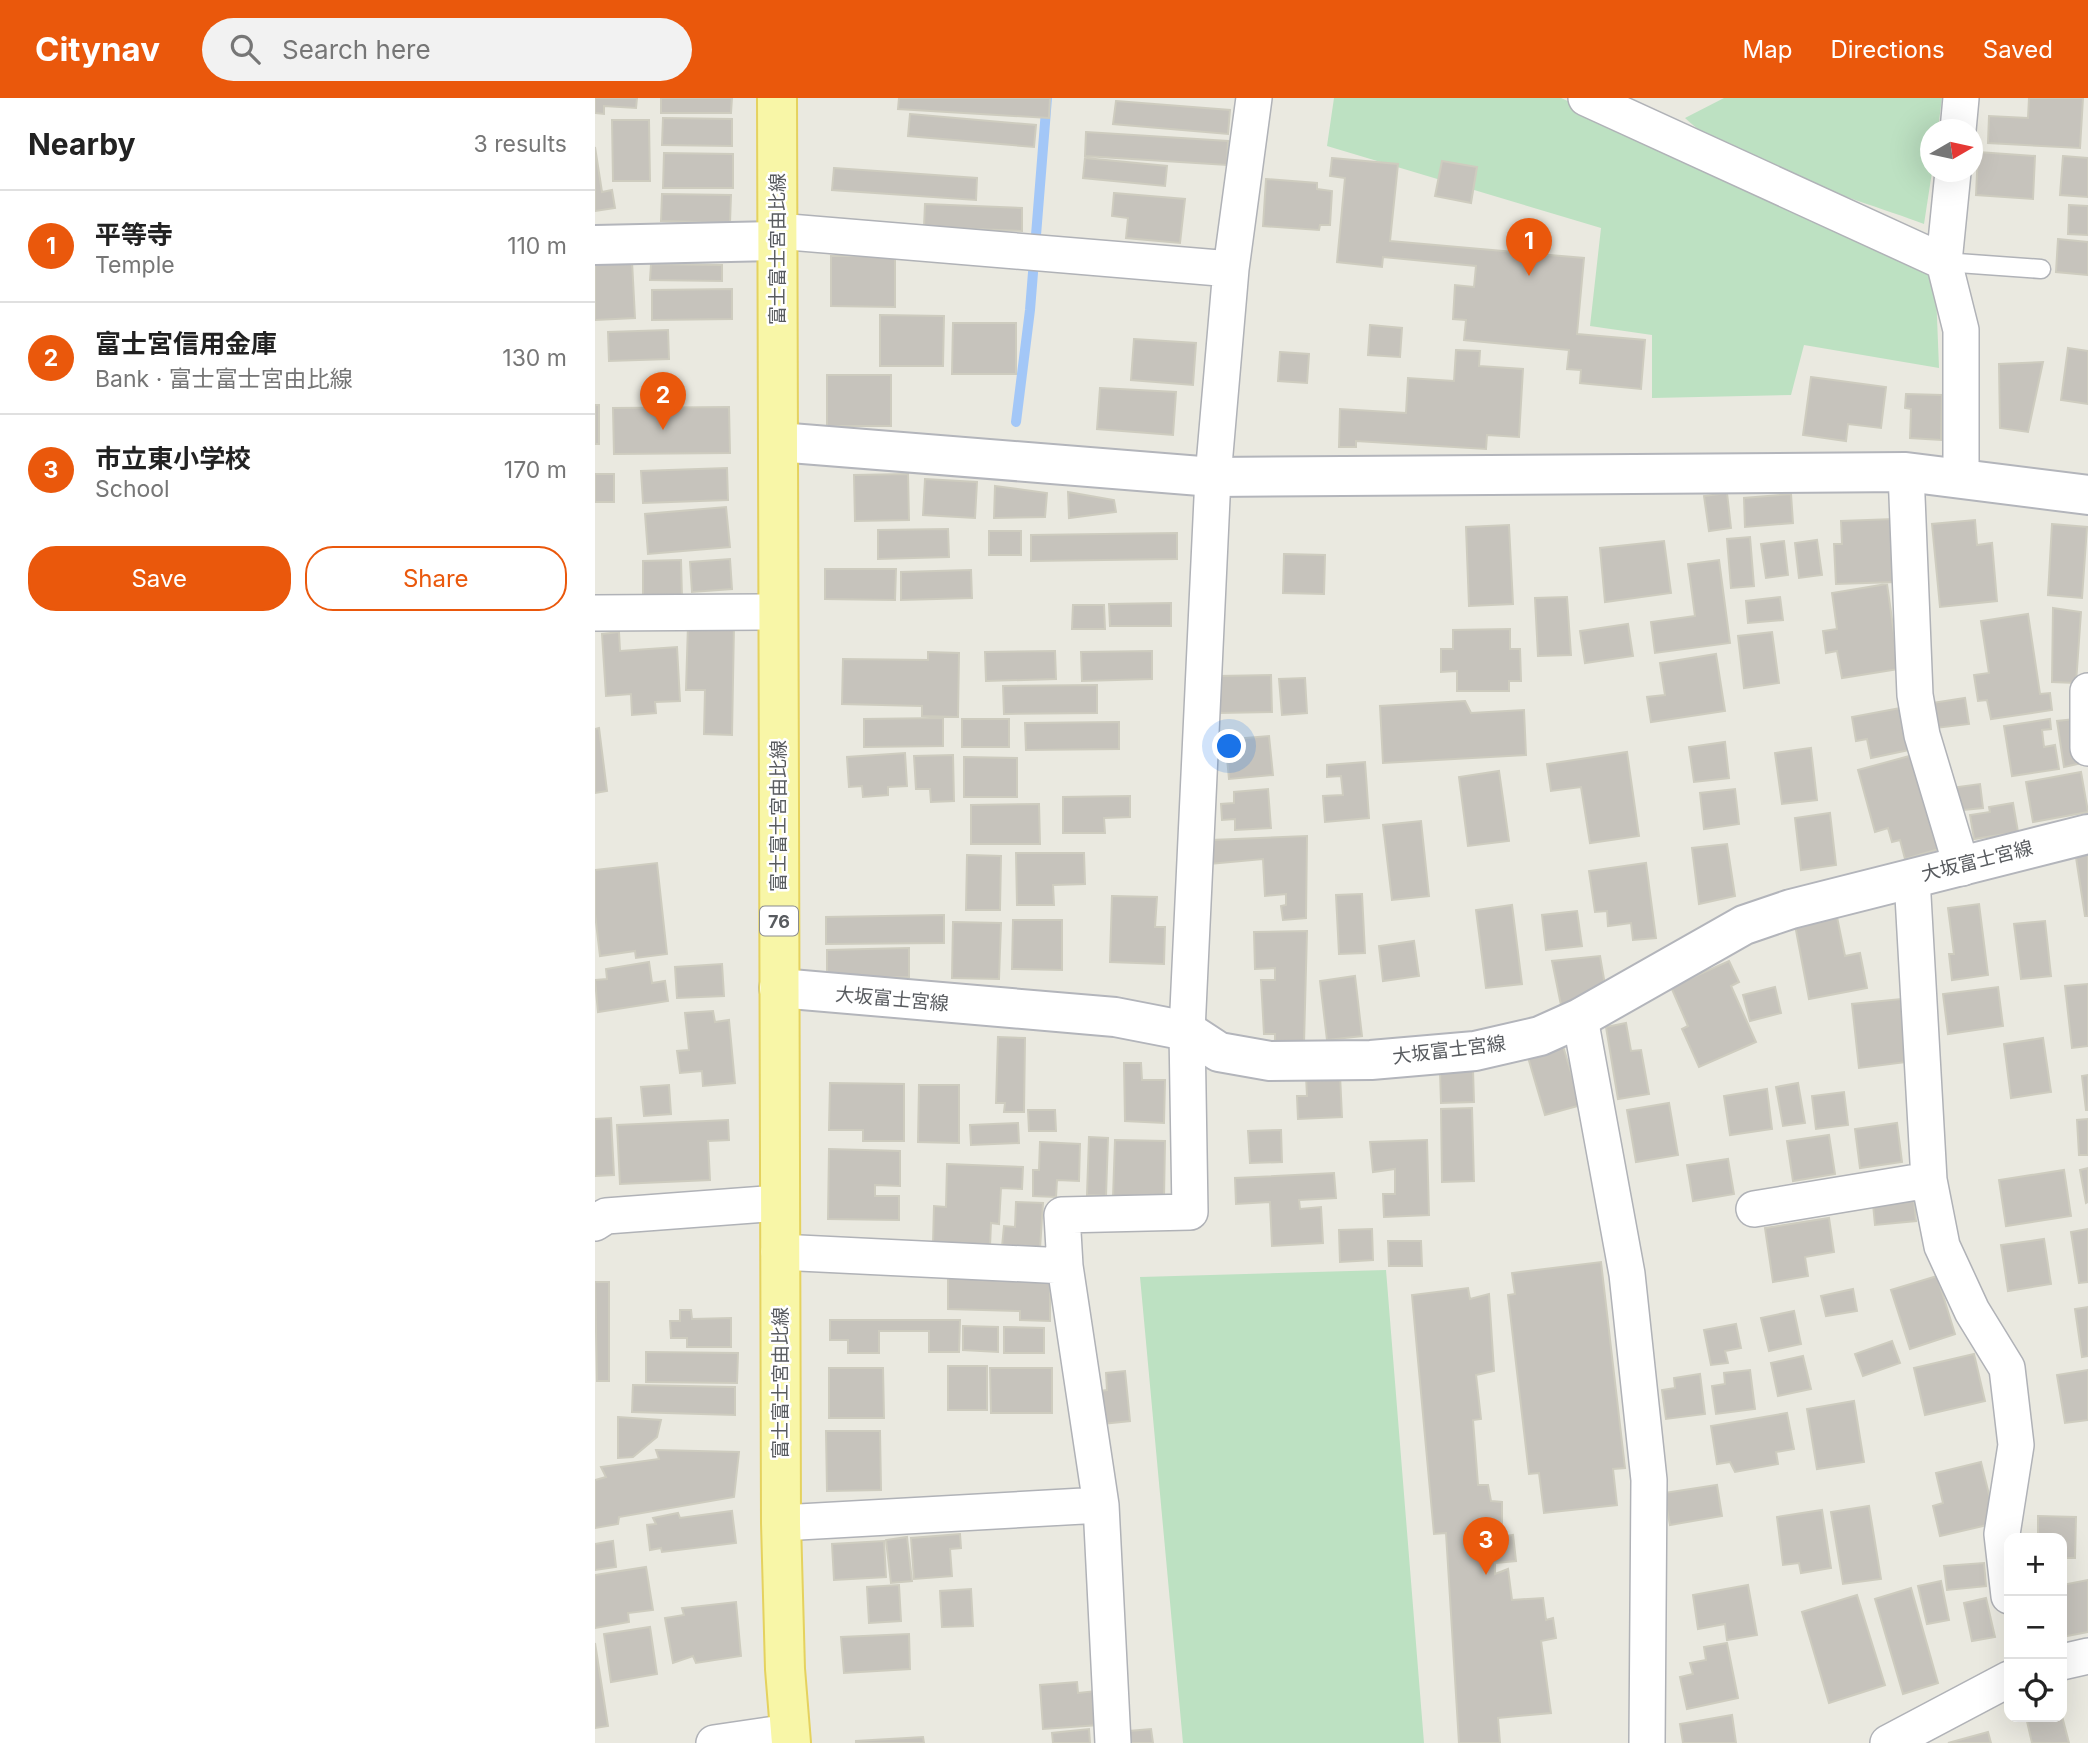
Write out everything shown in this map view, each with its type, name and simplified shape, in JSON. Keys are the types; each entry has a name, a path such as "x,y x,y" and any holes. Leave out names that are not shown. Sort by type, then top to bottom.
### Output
{"main road":[{"name":"富士富士宮由比線","path":"777,98 781,1523 785,1669 790,1737"}],"street":[{"path":"1113,1743 1101,1505 1065,1266 1062,1215 1190,1212 1187,1031 1213,477 1231,269 1254,98"},
{"path":"1586,98 1944,262"},
{"path":"1959,119 1961,98"},
{"path":"1953,182 1944,262 1961,330 1961,479"},
{"path":"595,245 777,236 1231,269"},
{"path":"778,442 1213,477 1906,472 2088,495"},
{"path":"1906,472 1915,695 1922,735 1962,868"},
{"path":"595,613 778,612"},
{"path":"2088,691 2088,748"},
{"name":"大坂富士宮線","path":"779,988 953,1005 1062,1010 1187,1031 1219,1052 1270,1061 1371,1060 1475,1051 1540,1036 1580,1018 1744,925 1912,878 1962,868 2088,834"},
{"path":"1912,878 1929,1180 1942,1246 1972,1311 2007,1368 2017,1445 2002,1534 2009,1596"},
{"path":"1580,1018 1626,1274 1649,1480 1647,1743"},
{"path":"1754,1209 1929,1180"},
{"path":"595,1223 606,1216 779,1203"},
{"path":"779,1252 1065,1266"},
{"path":"781,1523 1101,1505"},
{"path":"2067,1661 2088,1657"},
{"path":"1888,1743 2004,1682"},
{"path":"714,1743 790,1737"}],"lane":[{"path":"1944,262 2041,270"}],"green space":[{"path":"1334,98 1561,98 1935,267 1939,368 1804,345 1791,395 1652,398 1652,335 1590,326 1601,228 1327,146"},
{"path":"1724,98 1942,98 1939,119 1920,119 1920,182 1930,182 1924,224 1765,166 1707,135 1685,118"},
{"path":"1386,1270 1424,1743 1183,1743 1140,1277"}],"building":[{"path":"595,98 637,98 636,108 604,106 604,114 595,113"},
{"path":"661,98 732,98 731,113 661,113"},
{"path":"899,98 1050,98 1049,118 898,109"},
{"path":"2029,98 2083,98 2080,148 1988,143 1989,116 2028,118"},
{"path":"1116,101 1230,110 1228,134 1113,124"},
{"path":"910,114 1036,125 1034,147 908,136"},
{"path":"663,118 732,119 732,146 662,145"},
{"path":"612,120 649,120 650,181 613,181"},
{"path":"1086,132 1228,141 1227,165 1085,156"},
{"path":"595,147 602,192 612,190 615,208 595,211"},
{"path":"1983,152 2035,156 2033,199 1976,195 1977,182 1983,182"},
{"path":"664,153 733,154 733,188 663,188"},
{"path":"2063,156 2088,158 2088,197 2060,195"},
{"path":"1085,158 1167,166 1165,186 1083,178"},
{"path":"1332,158 1398,164 1390,241 1584,258 1577,334 1645,340 1641,389 1580,383 1581,370 1567,369 1569,350 1464,340 1466,320 1453,319 1455,285 1474,287 1476,266 1383,257 1382,267 1337,262 1345,178 1330,176"},
{"path":"1442,161 1477,167 1471,203 1435,196"},
{"path":"834,168 977,178 976,200 832,190"},
{"path":"1266,179 1317,183 1317,189 1332,191 1330,225 1320,225 1319,230 1263,226"},
{"path":"1114,193 1185,199 1180,243 1126,238 1128,218 1112,216"},
{"path":"662,194 731,195 730,223 661,221"},
{"path":"925,204 1022,208 1022,231 924,227"},
{"path":"2069,205 2088,206 2088,235 2068,234"},
{"path":"2058,239 2088,242 2088,275 2056,272"},
{"path":"831,256 895,256 895,307 831,306"},
{"path":"632,261 635,318 595,320 595,262"},
{"path":"651,264 722,265 722,281 650,280"},
{"path":"732,289 732,319 652,320 652,290"},
{"path":"880,315 944,316 943,366 880,366"},
{"path":"953,323 1016,323 1016,374 952,374"},
{"path":"1370,325 1402,328 1400,357 1368,355"},
{"path":"668,330 669,359 609,361 608,332"},
{"path":"1134,339 1196,343 1193,385 1131,380"},
{"path":"2068,348 2088,351 2088,404 2061,400"},
{"path":"1456,350 1480,351 1479,366 1523,369 1519,437 1487,435 1486,449 1356,441 1356,447 1339,447 1340,409 1406,413 1408,378 1454,381"},
{"path":"1280,352 1309,354 1307,383 1278,381"},
{"path":"2043,362 2028,432 2000,428 1999,364"},
{"path":"827,375 891,375 891,426 827,426"},
{"path":"1811,377 1886,387 1881,428 1848,424 1846,441 1803,435"},
{"path":"1100,388 1176,392 1173,435 1097,429"},
{"path":"1906,394 1942,395 1941,440 1910,438 1911,409 1905,408"},
{"path":"595,405 599,405 599,444 595,444"},
{"path":"729,407 730,453 614,454 613,408"},
{"path":"727,468 728,500 643,503 641,471"},
{"path":"595,474 614,474 614,502 595,502"},
{"path":"908,474 909,520 855,521 854,475"},
{"path":"925,479 977,482 975,518 923,515"},
{"path":"995,486 1047,493 1045,517 994,518"},
{"path":"1068,492 1114,500 1116,512 1069,518"},
{"path":"1727,493 1731,528 1709,531 1704,496"},
{"path":"1791,494 1793,523 1745,527 1744,498"},
{"path":"726,507 730,547 648,554 645,514"},
{"path":"1894,519 1896,582 1836,584 1834,544 1842,544 1841,521"},
{"path":"1975,520 1977,545 1992,543 1997,601 1940,607 1932,524"},
{"path":"2052,524 2087,527 2082,598 2048,595"},
{"path":"1509,525 1513,604 1469,606 1466,527"},
{"path":"948,529 949,557 878,559 878,530"},
{"path":"989,531 1021,531 1021,555 989,555"},
{"path":"1177,533 1177,559 1031,561 1031,535"},
{"path":"1750,537 1754,586 1731,588 1727,539"},
{"path":"1817,540 1822,575 1799,578 1795,543"},
{"path":"1664,541 1671,593 1605,602 1600,548"},
{"path":"1784,541 1788,575 1766,578 1761,544"},
{"path":"1284,554 1325,555 1324,594 1283,593"},
{"path":"730,559 732,589 692,592 690,562"},
{"path":"681,560 682,597 643,599 643,561"},
{"path":"1719,560 1730,643 1655,653 1651,622 1695,616 1688,564"},
{"path":"825,569 896,569 895,600 825,599"},
{"path":"971,570 972,598 901,600 901,572"},
{"path":"1887,584 1899,669 1842,678 1837,651 1826,653 1823,631 1837,629 1832,593"},
{"path":"1567,597 1571,655 1538,656 1535,598"},
{"path":"1780,597 1783,620 1748,623 1746,601"},
{"path":"1171,603 1171,626 1110,626 1109,604"},
{"path":"1073,605 1104,605 1105,629 1072,629"},
{"path":"2053,608 2081,612 2076,683 2052,682"},
{"path":"2028,614 2040,694 2050,693 2052,710 1991,719 1987,700 1978,701 1974,675 1989,673 1981,621"},
{"path":"688,624 734,625 732,735 704,734 705,690 686,690"},
{"path":"1628,624 1633,656 1585,663 1580,631"},
{"path":"1510,629 1510,649 1520,649 1521,681 1509,681 1509,691 1457,691 1457,671 1441,672 1441,649 1453,649 1453,630"},
{"path":"619,632 620,651 677,647 680,701 655,702 656,713 632,715 631,694 606,696 602,634"},
{"path":"1772,632 1779,683 1744,688 1738,636"},
{"path":"1055,651 1056,679 986,681 985,652"},
{"path":"1152,651 1152,679 1082,681 1081,652"},
{"path":"928,652 959,653 958,717 922,716 922,706 842,704 843,659 928,660"},
{"path":"1716,654 1725,711 1651,722 1647,697 1665,695 1660,663"},
{"path":"1271,675 1272,712 1219,713 1219,676"},
{"path":"1305,678 1307,713 1282,715 1279,679"},
{"path":"1097,685 1097,713 1004,714 1003,686"},
{"path":"1965,698 1969,724 1936,728 1932,703"},
{"path":"1465,701 1471,713 1524,710 1526,755 1383,763 1380,706"},
{"path":"1906,707 1914,749 1871,758 1867,739 1856,741 1852,717"},
{"path":"943,718 943,746 864,747 864,719"},
{"path":"962,719 1009,719 1009,747 962,747"},
{"path":"2050,719 2051,729 2042,730 2044,747 2055,745 2059,769 2012,776 2004,726"},
{"path":"2075,719 2082,763 2064,767 2057,721"},
{"path":"1119,722 1119,749 1026,750 1025,723"},
{"path":"599,728 607,791 595,793 595,729"},
{"path":"1269,736 1273,775 1229,779 1227,758 1235,757 1234,739"},
{"path":"1725,742 1729,778 1694,782 1689,747"},
{"path":"1811,748 1817,800 1782,804 1775,753"},
{"path":"1627,752 1639,836 1590,843 1581,787 1551,791 1547,764"},
{"path":"905,753 907,786 888,787 888,795 863,797 862,786 849,787 847,757"},
{"path":"953,755 954,801 931,802 930,789 916,789 914,756"},
{"path":"1913,755 1939,849 1905,859 1900,840 1892,842 1888,828 1875,832 1858,770"},
{"path":"964,757 1017,758 1017,797 964,797"},
{"path":"1365,762 1369,818 1325,822 1323,796 1343,795 1341,776 1327,777 1327,765"},
{"path":"1499,771 1509,841 1468,846 1459,777"},
{"path":"2081,772 2088,812 2033,822 2026,782"},
{"path":"1980,784 1983,808 1953,811 1950,788"},
{"path":"1268,789 1271,828 1235,830 1235,819 1222,820 1221,804 1234,803 1234,792"},
{"path":"1735,789 1739,824 1704,829 1700,793"},
{"path":"1130,796 1130,817 1104,818 1105,833 1063,833 1063,797"},
{"path":"2013,803 2018,832 1974,839 1970,815 1990,812 1989,807"},
{"path":"1039,804 1040,844 971,844 971,805"},
{"path":"1830,813 1836,865 1801,870 1795,818"},
{"path":"1421,821 1429,896 1392,900 1383,825"},
{"path":"1307,836 1306,918 1283,920 1281,906 1286,905 1286,894 1265,896 1263,859 1210,864 1211,840"},
{"path":"1727,844 1735,896 1699,904 1692,848"},
{"path":"2088,849 2088,916 2085,916 2075,851"},
{"path":"1016,853 1084,853 1085,884 1053,885 1054,905 1017,905"},
{"path":"967,855 1001,856 1000,910 966,910"},
{"path":"657,863 667,954 636,958 635,951 600,956 595,914 595,870"},
{"path":"1646,863 1656,938 1633,940 1631,923 1608,926 1607,911 1595,912 1589,871"},
{"path":"1362,894 1365,953 1339,954 1336,895"},
{"path":"1112,896 1157,897 1155,927 1165,927 1164,964 1110,962"},
{"path":"1979,904 1988,975 1952,980 1949,954 1954,954 1948,908"},
{"path":"1512,905 1522,984 1486,988 1476,910"},
{"path":"1577,911 1582,946 1546,950 1542,915"},
{"path":"944,915 944,943 826,944 826,917"},
{"path":"1837,917 1845,956 1860,953 1867,988 1809,999 1795,925"},
{"path":"1013,920 1062,920 1062,970 1012,969"},
{"path":"2045,921 2051,976 2021,979 2014,924"},
{"path":"953,922 1001,923 999,979 952,978"},
{"path":"1307,931 1304,1043 1275,1045 1275,1034 1264,1034 1261,980 1275,980 1275,968 1255,969 1254,932"},
{"path":"1414,941 1419,976 1383,981 1379,946"},
{"path":"909,948 909,977 827,978 827,950"},
{"path":"1600,956 1605,985 1561,1005 1552,961"},
{"path":"1729,961 1739,982 1731,986 1756,1042 1699,1067 1682,1029 1688,1026 1671,987"},
{"path":"649,962 652,983 665,981 668,1001 598,1012 595,980 607,979 606,969"},
{"path":"722,964 724,996 677,998 675,967"},
{"path":"1355,976 1362,1036 1327,1040 1320,981"},
{"path":"2088,984 2088,1046 2072,1048 2065,986"},
{"path":"1775,987 1781,1013 1750,1021 1743,995"},
{"path":"1998,987 2003,1026 1948,1034 1943,994"},
{"path":"1901,999 1907,1062 1859,1068 1852,1004"},
{"path":"713,1011 715,1022 729,1020 735,1083 703,1086 702,1071 680,1073 677,1051 689,1050 685,1013"},
{"path":"1626,1023 1631,1051 1641,1050 1649,1094 1618,1099 1606,1027"},
{"path":"998,1037 1025,1038 1024,1112 1004,1112 1005,1103 996,1103"},
{"path":"2043,1038 2051,1092 2011,1098 2004,1044"},
{"path":"1562,1043 1581,1105 1545,1115 1527,1054"},
{"path":"1124,1063 1141,1063 1142,1080 1165,1080 1164,1123 1125,1121"},
{"path":"1473,1070 1474,1102 1441,1103 1440,1071"},
{"path":"1340,1075 1342,1117 1298,1119 1297,1096 1307,1096 1306,1076"},
{"path":"2088,1075 2088,1110 2086,1110 2082,1076"},
{"path":"830,1083 904,1084 904,1141 863,1141 863,1130 829,1130"},
{"path":"1798,1083 1805,1123 1783,1126 1776,1087"},
{"path":"669,1085 671,1114 644,1116 641,1087"},
{"path":"919,1085 959,1085 959,1143 918,1142"},
{"path":"1767,1089 1772,1129 1730,1135 1724,1096"},
{"path":"1844,1092 1848,1125 1816,1129 1812,1096"},
{"path":"1669,1103 1678,1155 1636,1162 1627,1110"},
{"path":"1472,1108 1474,1181 1442,1182 1441,1109"},
{"path":"1028,1110 1055,1110 1056,1131 1029,1131"},
{"path":"611,1118 614,1175 595,1176 595,1119"},
{"path":"2088,1119 2088,1155 2079,1155 2077,1120"},
{"path":"728,1120 729,1140 708,1141 710,1180 620,1184 617,1125"},
{"path":"1018,1123 1019,1143 971,1145 970,1125"},
{"path":"1897,1123 1902,1162 1860,1168 1855,1129"},
{"path":"1281,1130 1282,1162 1250,1163 1248,1131"},
{"path":"1829,1135 1835,1174 1793,1181 1787,1141"},
{"path":"1089,1137 1108,1138 1106,1196 1087,1195"},
{"path":"1115,1140 1165,1141 1164,1199 1113,1198"},
{"path":"1427,1140 1429,1215 1384,1217 1383,1194 1395,1194 1395,1169 1373,1172 1370,1142"},
{"path":"1040,1142 1080,1144 1079,1181 1057,1180 1056,1197 1033,1196 1033,1170 1039,1170"},
{"path":"829,1149 900,1151 900,1186 875,1185 875,1196 899,1196 899,1220 828,1219"},
{"path":"1728,1159 1734,1194 1693,1201 1687,1165"},
{"path":"947,1164 1023,1167 1022,1189 1001,1188 999,1224 991,1223 990,1247 933,1244 934,1206 946,1207"},
{"path":"2088,1168 2088,1202 2086,1203 2080,1170"},
{"path":"2064,1170 2071,1216 2006,1226 1999,1180"},
{"path":"1334,1173 1336,1198 1299,1200 1300,1209 1321,1207 1323,1243 1272,1246 1270,1202 1236,1204 1235,1178"},
{"path":"1914,1200 1916,1221 1875,1225 1873,1204"},
{"path":"1016,1202 1043,1203 1040,1249 1002,1247 1004,1226 1015,1227"},
{"path":"1829,1218 1834,1252 1805,1257 1808,1276 1773,1282 1765,1228"},
{"path":"1372,1229 1373,1260 1340,1262 1339,1230"},
{"path":"2088,1229 2088,1282 2079,1283 2071,1232"},
{"path":"2044,1239 2051,1284 2008,1291 2001,1245"},
{"path":"1388,1241 1421,1241 1422,1266 1389,1266"},
{"path":"1601,1262 1625,1468 1613,1469 1617,1505 1544,1513 1539,1473 1529,1474 1508,1295 1515,1294 1512,1273"},
{"path":"948,1273 1050,1276 1050,1321 1020,1320 1020,1311 948,1309"},
{"path":"1937,1276 1955,1334 1910,1349 1891,1290"},
{"path":"595,1282 609,1282 609,1381 597,1381"},
{"path":"1468,1288 1470,1299 1489,1294 1494,1371 1476,1375 1481,1419 1473,1420 1478,1485 1488,1485 1491,1501 1502,1502 1502,1523 1494,1525 1494,1538 1513,1535 1516,1561 1495,1563 1495,1574 1508,1569 1512,1600 1543,1598 1546,1620 1553,1618 1556,1638 1541,1641 1551,1713 1498,1718 1500,1743 1459,1743 1446,1533 1434,1534 1412,1295"},
{"path":"1853,1289 1857,1311 1826,1316 1821,1296"},
{"path":"2088,1307 2088,1356 2082,1357 2075,1309"},
{"path":"680,1310 691,1310 692,1319 731,1318 731,1347 687,1347 687,1338 671,1338 670,1321 680,1321"},
{"path":"1794,1311 1801,1344 1769,1351 1761,1318"},
{"path":"830,1320 960,1320 959,1352 929,1352 929,1331 879,1331 879,1353 848,1353 848,1340 830,1340"},
{"path":"1736,1324 1741,1348 1725,1351 1728,1363 1711,1365 1704,1330"},
{"path":"963,1326 998,1327 998,1352 963,1350"},
{"path":"1004,1327 1044,1328 1044,1353 1004,1353"},
{"path":"1892,1341 1900,1363 1863,1376 1855,1354"},
{"path":"646,1352 738,1353 737,1383 646,1382"},
{"path":"1974,1354 1985,1401 1925,1415 1914,1368"},
{"path":"1803,1356 1811,1389 1778,1396 1771,1363"},
{"path":"948,1366 987,1366 987,1410 948,1410"},
{"path":"829,1368 883,1368 884,1418 829,1418"},
{"path":"990,1368 1052,1368 1052,1413 991,1413"},
{"path":"1750,1370 1755,1409 1716,1414 1712,1386 1725,1384 1724,1373"},
{"path":"2088,1370 2088,1420 2065,1423 2057,1375"},
{"path":"1125,1371 1130,1421 1103,1424 1099,1391 1107,1390 1106,1373"},
{"path":"1700,1374 1705,1414 1666,1419 1662,1390 1675,1388 1674,1378"},
{"path":"633,1385 735,1387 735,1415 632,1412"},
{"path":"1854,1401 1864,1462 1817,1469 1807,1409"},
{"path":"1787,1413 1794,1449 1776,1452 1778,1464 1735,1472 1730,1462 1717,1464 1711,1426"},
{"path":"618,1417 661,1420 657,1437 633,1457 618,1458"},
{"path":"826,1431 880,1431 881,1490 827,1491"},
{"path":"656,1450 739,1452 734,1497 619,1517 618,1524 595,1528 595,1480 606,1477 601,1467 659,1459"},
{"path":"1981,1462 1996,1523 1940,1536 1933,1506 1943,1503 1936,1473"},
{"path":"1717,1485 1722,1516 1670,1525 1664,1493"},
{"path":"1869,1506 1881,1579 1843,1584 1831,1512"},
{"path":"1822,1510 1831,1568 1801,1573 1799,1563 1783,1565 1777,1517"},
{"path":"732,1511 736,1543 662,1552 661,1548 650,1550 647,1525 656,1524 653,1518 678,1513 680,1518"},
{"path":"2038,1516 2076,1517 2075,1558 2067,1558 2067,1533 2038,1533"},
{"path":"960,1534 961,1548 950,1549 952,1576 914,1579 911,1538"},
{"path":"907,1537 912,1581 891,1583 886,1540"},
{"path":"613,1541 616,1567 595,1570 595,1544"},
{"path":"884,1541 886,1577 834,1580 832,1544"},
{"path":"1984,1563 1986,1586 1947,1590 1944,1566"},
{"path":"646,1567 653,1610 628,1613 629,1622 595,1628 595,1575"},
{"path":"2088,1580 2088,1632 2067,1636 2067,1584"},
{"path":"1941,1581 1949,1620 1927,1624 1918,1586"},
{"path":"899,1585 901,1621 869,1623 867,1587"},
{"path":"1748,1585 1757,1635 1727,1640 1725,1624 1698,1629 1693,1595"},
{"path":"1911,1588 1938,1683 1903,1694 1875,1599"},
{"path":"971,1589 973,1626 942,1627 940,1591"},
{"path":"1857,1595 1885,1685 1829,1703 1802,1612"},
{"path":"1986,1598 1995,1637 1972,1641 1964,1603"},
{"path":"736,1602 741,1656 696,1663 693,1656 673,1663 665,1618 684,1615 682,1608"},
{"path":"650,1627 657,1674 611,1682 604,1634"},
{"path":"909,1634 910,1669 844,1673 841,1637"},
{"path":"595,1643 608,1726 595,1728"},
{"path":"1727,1643 1738,1698 1687,1709 1680,1677 1693,1674 1690,1663 1706,1660 1704,1647"},
{"path":"1077,1682 1078,1693 1096,1691 1099,1725 1043,1729 1040,1685"},
{"path":"1732,1715 1736,1743 1683,1743 1680,1724"},
{"path":"2027,1722 2064,1722 2069,1743 2032,1743"},
{"path":"1089,1729 1090,1743 1053,1743 1052,1733"},
{"path":"1151,1729 1153,1743 1130,1743 1129,1731"},
{"path":"1988,1732 1991,1743 1948,1743"},
{"path":"923,1737 924,1743 856,1743 856,1741"}],"waterway":[{"path":"1016,422 1030,310 1047,98"}],"place":[{"name":"平等寺","path":"1529,276"},
{"name":"富士宮信用金庫","path":"663,430"},
{"name":"市立東小学校","path":"1486,1575"}]}
